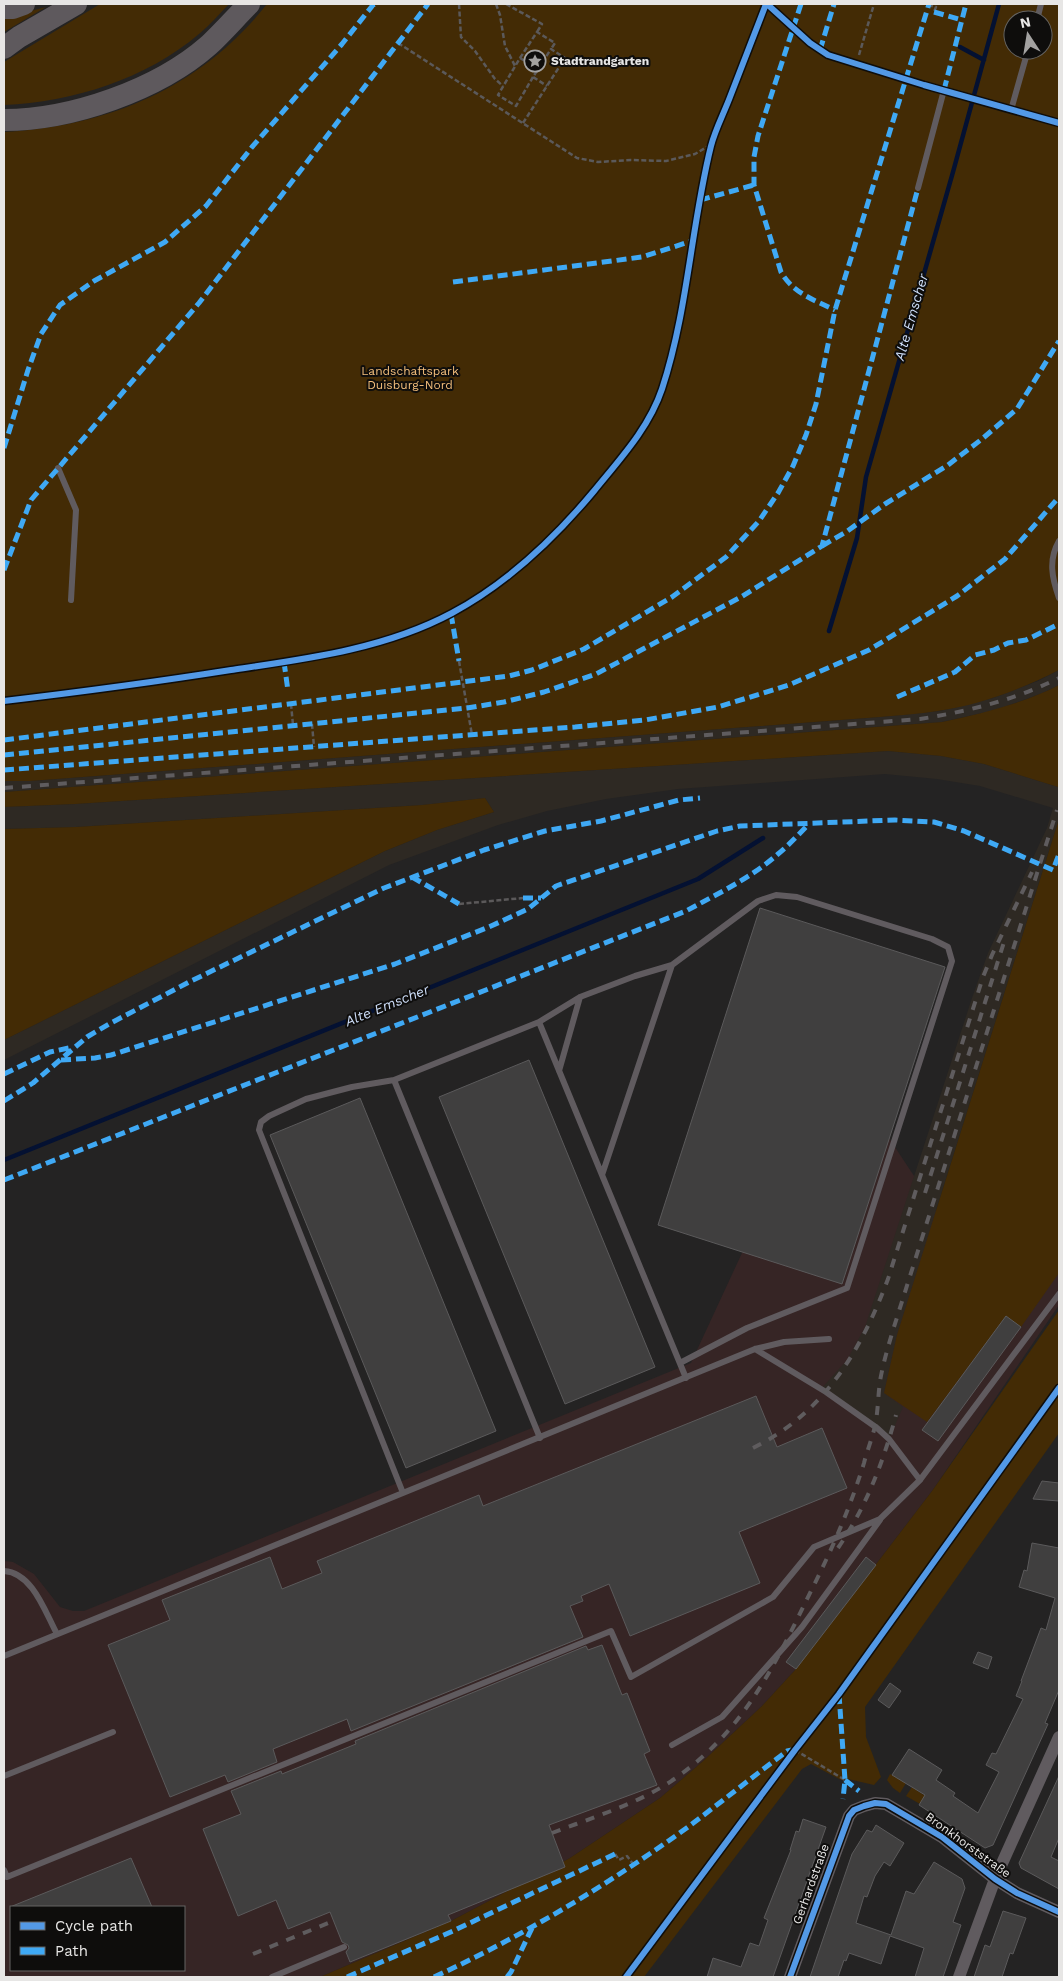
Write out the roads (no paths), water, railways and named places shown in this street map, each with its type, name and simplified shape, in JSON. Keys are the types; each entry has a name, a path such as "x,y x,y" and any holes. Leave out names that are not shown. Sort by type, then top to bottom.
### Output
{"highway":[{"path":"4,8 13,8 24,4"},
{"path":"4,48 19,37 76,4"},
{"path":"4,120 18,120 60,113 108,101 144,87 176,69 209,45 249,4"}],"street":[{"path":"958,1977 995,1879 1059,1737"},
{"name":"Bronkhorststraße","path":"864,1806 875,1803 886,1804 942,1837 995,1879 1017,1893 1059,1912"},
{"name":"Gerhardstraße","path":"790,1977 844,1827 854,1810 864,1806"}],"lane":[{"path":"767,4 810,43 828,55 1011,110 1059,122"},
{"path":"1011,110 1025,60"},
{"path":"918,188 944,90"},
{"path":"58,468 76,510 71,600"},
{"path":"1059,541 1053,554 1052,566 1052,577 1059,598"},
{"path":"403,1494 259,1130 261,1122 269,1116 306,1099 352,1086 394,1080 539,1022 580,997 635,976 672,965 758,901 776,895 797,897 932,938 948,947 952,961 847,1288 747,1328 680,1363"},
{"path":"602,1175 672,965"},
{"path":"559,1072 580,997"},
{"path":"539,1022 686,1378"},
{"path":"394,1080 540,1438"},
{"path":"672,1745 722,1716 802,1626 880,1518 920,1480 1059,1294"},
{"path":"4,1656 755,1350 784,1342 829,1339"},
{"path":"755,1350 850,1407 889,1439 920,1480"},
{"path":"4,1870 5,1878 611,1631 631,1677 772,1597 814,1547 880,1518"},
{"path":"4,1571 10,1572 28,1582 57,1634"},
{"path":"4,1776 112,1732"},
{"path":"272,1977 344,1948"}],"waterway":[{"name":"Alte Emscher","path":"829,631 857,538 866,477 999,4"},
{"path":"960,47 984,60"},
{"name":"Alte Emscher","path":"4,1160 698,879 763,838"}],"railway":[{"path":"4,788 920,719 1009,699 1059,678"},
{"path":"552,1833 618,1808 650,1793 680,1775 704,1756 724,1735 758,1691 799,1616 841,1527 864,1463 875,1426 880,1381 893,1330 1057,810"},
{"path":"753,1448 778,1434 820,1398 837,1377 866,1331 888,1279 983,977 1032,872"},
{"path":"925,1193 1004,942"},
{"path":"838,1548 857,1517 873,1484 896,1415"},
{"path":"253,1954 333,1921"}],"place":[{"name":"Stadtrandgarten","path":"535,61"}],"park label":[{"name":"Landschaftspark Duisburg-Nord","path":"410,378"}]}
